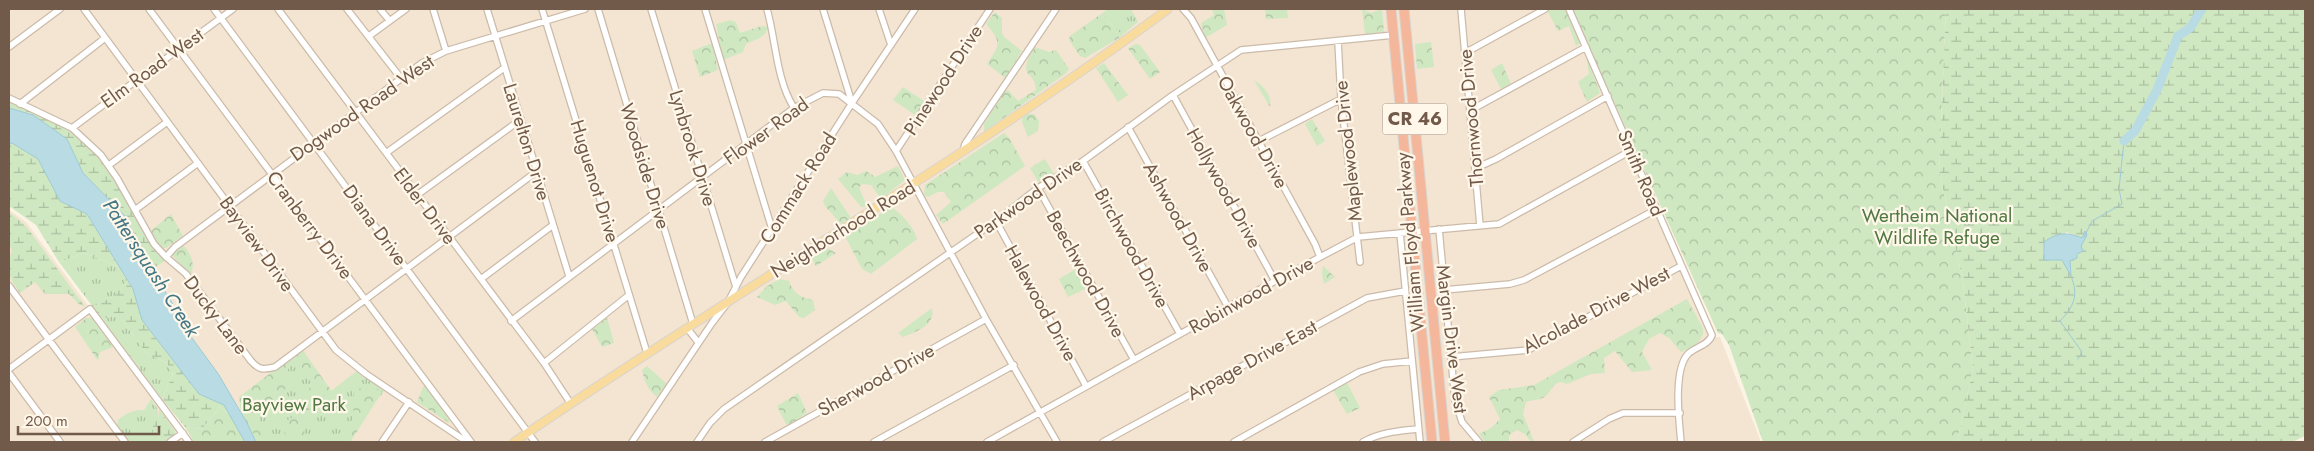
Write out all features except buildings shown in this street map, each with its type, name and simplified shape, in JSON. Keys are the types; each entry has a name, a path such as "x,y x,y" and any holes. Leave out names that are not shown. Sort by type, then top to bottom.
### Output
{"highway":[{"name":"William Floyd Parkway","path":"1391,9 1432,442"},
{"name":"William Floyd Parkway","path":"1404,9 1445,442"}],"main road":[{"name":"Neighborhood Road","path":"514,442 648,353 913,185 1168,9"}],"street":[{"path":"9,47 60,9"},
{"name":"Bayview Drive","path":"84,9 342,356 469,442"},
{"name":"Cranberry Drive","path":"149,9 469,442"},
{"name":"Diana Drive","path":"214,9 535,442"},
{"name":"Elm Road West","path":"72,128 233,9"},
{"name":"Elder Drive","path":"278,9 544,363 571,404"},
{"path":"347,9 400,77"},
{"path":"380,9 389,20"},
{"path":"369,36 406,9"},
{"path":"433,9 446,51"},
{"name":"Laurelton Drive","path":"487,9 568,276"},
{"name":"Huguenot Drive","path":"542,9 648,353"},
{"name":"Dogwood Road West","path":"166,256 174,247 272,173 400,77 427,60 446,51 585,9"},
{"name":"Woodside Drive","path":"598,9 658,210 690,326"},
{"name":"Lynbrook Drive","path":"651,9 736,287"},
{"path":"705,9 772,229"},
{"path":"767,9 784,85 794,108"},
{"path":"823,9 852,103"},
{"path":"880,9 891,45"},
{"name":"Commack Road","path":"632,442 698,342 728,302 852,103 915,9"},
{"name":"Pinewood Drive","path":"896,151 990,9"},
{"path":"963,151 965,144 1056,9"},
{"name":"Oakwood Drive","path":"1183,9 1191,18 1259,141 1315,244 1320,257"},
{"name":"Thornwood Drive","path":"1461,9 1480,226"},
{"path":"1465,52 1545,9"},
{"name":"Smith Road","path":"1569,9 1710,328 1711,338 1688,354 1682,363 1679,377 1680,413"},
{"name":"Parkwood Drive","path":"697,442 710,423 724,409 996,221 1038,188 1083,161 1173,95 1241,50 1394,34"},
{"path":"20,104 105,38"},
{"name":"Maplewood Drive","path":"1338,41 1341,99 1360,262"},
{"path":"1471,110 1586,47"},
{"path":"386,153 504,68"},
{"name":"Flower Road","path":"511,321 568,276 794,108 823,94 839,94 878,124 896,151 913,185 952,251 986,319 1057,442"},
{"name":"Hollywood Drive","path":"1173,95 1275,281"},
{"path":"1476,168 1496,159 1608,96"},
{"path":"9,98 72,128"},
{"path":"1259,141 1341,99"},
{"path":"417,195 520,120"},
{"path":"109,165 167,122"},
{"name":"Ashwood Drive","path":"1128,127 1228,307"},
{"name":"Ducky Lane","path":"72,128 109,165 154,244 186,274 257,368 264,370 274,367 322,330"},
{"name":"Robinwood Drive","path":"987,442 1275,281 1358,237 1425,229 1498,224 1632,150"},
{"name":"Birchwood Drive","path":"1083,161 1180,334"},
{"path":"135,210 198,163"},
{"path":"322,330 536,172"},
{"name":"Beechwood Drive","path":"1038,188 1134,360"},
{"path":"1444,290 1510,284 1524,280 1657,209"},
{"name":"Halewood Drive","path":"996,221 1086,386"},
{"path":"481,279 553,225"},
{"name":"Margin Drive West","path":"1439,229 1458,413 1467,430 1479,442"},
{"path":"1400,233 1420,442"},
{"name":"Alcolade Drive West","path":"1451,357 1528,350 1681,266"},
{"path":"9,286 125,442"},
{"name":"Arpage Drive East","path":"1103,442 1367,298 1405,291"},
{"path":"544,363 629,296"},
{"path":"60,442 9,371 90,309 189,442"},
{"name":"Sherwood Drive","path":"765,442 986,319"},
{"path":"690,326 698,342"},
{"path":"1234,442 1359,372 1383,364 1412,361"},
{"path":"874,442 1014,365"},
{"path":"382,442 409,402"},
{"path":"1573,442 1609,419 1623,414 1680,413 1681,442"},
{"path":"1363,442 1374,436 1418,429"},
{"path":"170,442 183,433"}],"shaded area":[{"path":"9,9 1569,9 1711,338 1720,337 1761,442 256,442 219,375 184,327 176,309 149,266 165,257 109,165 72,128 9,98"},
{"path":"9,210 26,222 189,442 9,442"}],"green space":[{"path":"1108,9 1131,9 1138,22 1119,38 1120,33 1101,14"},
{"path":"1212,9 1224,9 1227,25 1205,38 1201,23 1214,15"},
{"path":"1265,9 1287,9 1288,18 1266,19"},
{"path":"1362,9 1371,13 1382,9 1384,32 1365,34"},
{"path":"1550,9 1566,9 1580,43 1576,46 1569,26 1558,31 1548,12"},
{"name":"Wertheim National Wildlife Refuge","path":"1572,9 1946,9 1939,170 1963,282 1973,369 1958,438 1960,442 1763,442 1729,345 1722,334 1718,333"},
{"path":"1946,9 2305,9 2305,436 2292,442 1960,442 1958,438 1973,369 1963,282 1939,170","holes":["2066,232 2082,238 2085,233 2077,258 2070,260 2069,265 2066,266 2062,260 2056,259"]},
{"path":"995,12 1002,18 1002,33 1004,37 1022,51 1005,78 987,64 997,48 995,35 986,24"},
{"path":"1101,14 1120,33 1119,38 1085,58 1080,56 1069,40 1070,36"},
{"path":"730,20 736,22 740,33 762,26 768,27 763,36 746,44 743,52 723,60 716,24"},
{"path":"1431,42 1434,67 1417,69 1415,44"},
{"path":"712,43 718,70 700,77 692,51"},
{"path":"1136,44 1140,45 1160,72 1150,79 1128,48"},
{"path":"1035,47 1049,52 1056,50 1069,69 1065,74 984,132 984,124 1004,92 1008,90 1018,101 1036,90 1035,84 1026,69 1029,57"},
{"path":"1586,55 1600,93 1587,102 1578,82 1589,74"},
{"path":"1104,63 1128,95 1118,102 1096,68"},
{"path":"1502,63 1511,84 1501,89 1491,70"},
{"path":"1254,80 1266,91 1270,98 1270,107"},
{"path":"903,87 924,101 915,115 893,100"},
{"path":"9,101 53,121 67,130 102,162 143,231 166,260 154,268 168,289 164,291 133,240 128,219 83,173 67,139 33,115 9,108"},
{"path":"1027,114 1034,114 1039,121 1038,131 1028,137 1022,122 1023,117"},
{"path":"1312,119 1325,141 1317,146 1305,124"},
{"path":"1004,133 1010,139 1025,166 943,224 936,215 951,202 944,192 938,192 928,197 924,195 925,185"},
{"path":"12,143 38,159 60,201 87,214 120,267 84,253 59,262 36,225 9,206 9,144"},
{"path":"1045,159 1054,174 1039,183 1030,168"},
{"path":"898,166 905,180 881,199 871,185 863,184 859,187 867,207 861,207 838,179 847,172 857,175 866,171 875,177"},
{"path":"831,188 851,218 841,224 825,206 823,201"},
{"path":"891,207 907,221 917,239 871,274 862,269 845,236"},
{"path":"9,212 26,226 85,307 69,294 45,294 35,282 20,293 13,283 8,268 12,251 9,242"},
{"path":"171,214 183,236 166,248 162,248 150,234 153,229"},
{"path":"184,246 192,260 191,275 172,255 174,250"},
{"path":"827,248 836,253 816,266 812,258"},
{"path":"84,253 120,267 127,280 115,295 93,307 59,262"},
{"path":"1323,266 1335,277 1324,284 1322,274"},
{"path":"1076,269 1079,270 1088,283 1085,289 1068,297 1059,279"},
{"path":"780,279 789,281 793,289 804,298 813,300 815,310 804,318 799,317 786,301 775,305 757,297 767,286"},
{"path":"127,280 133,289 142,320 199,394 224,405 230,415 220,407 202,429 185,427 162,399 173,374 167,363 146,353 121,318 116,315 102,319 93,307 115,295"},
{"path":"1687,299 1703,328 1702,337 1693,346 1681,352 1669,338 1660,333 1649,339 1642,352 1652,370 1632,372 1615,351 1604,358 1605,373 1591,374 1567,384 1557,383 1546,396 1526,402 1523,414 1534,442 1531,442 1525,434 1517,430 1509,435 1509,442 1485,442 1479,434 1491,428 1500,419 1489,397 1499,390 1534,385"},
{"path":"932,308 931,319 924,327 903,337 898,333"},
{"path":"116,315 121,318 146,353 167,363 173,374 162,399 102,319"},
{"path":"86,318 92,318 113,347 100,352 98,361 75,327"},
{"path":"607,318 614,343 602,347 592,329"},
{"path":"302,349 333,393 321,397 309,410 300,410 301,394 307,392 311,386 308,374 299,365 291,365 287,371 289,386 284,390 287,405 271,407 259,418 262,432 271,442 259,442 241,414 239,397"},
{"name":"Bayview Park","path":"302,350 331,391 358,370 386,389 342,442 256,442 247,423 260,383"},
{"path":"647,366 667,384 657,397 649,388 644,378 642,370"},
{"path":"1347,383 1360,408 1347,414 1333,390"},
{"path":"371,385 382,392 352,442 331,442 353,419 354,393 363,386"},
{"path":"424,385 450,418 449,423 417,402"},
{"path":"798,393 807,413 789,425 786,424 777,406"},
{"path":"151,399 158,412 157,423 153,433 166,442 130,442 117,426 118,420 130,412 144,410"},
{"path":"220,407 230,415 245,442 194,442 185,427 202,429"},
{"path":"159,409 175,431 175,435 166,442 153,433 153,423 159,416"},
{"path":"293,417 301,420 306,437 291,440 285,436 284,427 286,421"}],"water":[{"path":"9,108 33,115 67,139 83,173 128,219 133,240 176,309 184,327 219,375 256,442 245,442 224,405 199,394 142,320 133,289 87,214 60,201 38,159 12,143 9,144"},
{"path":"2085,231 2087,235 2081,246 2083,251 2077,254 2077,258 2070,261 2071,276 2062,260 2044,260 2044,242 2054,236 2063,234 2082,238"}],"waterway":[{"path":"2124,141 2135,131 2157,90 2178,36 2190,28 2202,9"},
{"path":"2084,237 2092,221 2122,204 2119,189 2124,141"},
{"path":"2071,276 2075,289 2074,300 2060,321 2082,352 2078,359"}],"water label":[{"name":"Pattersquash Creek","path":"151,268"}]}
